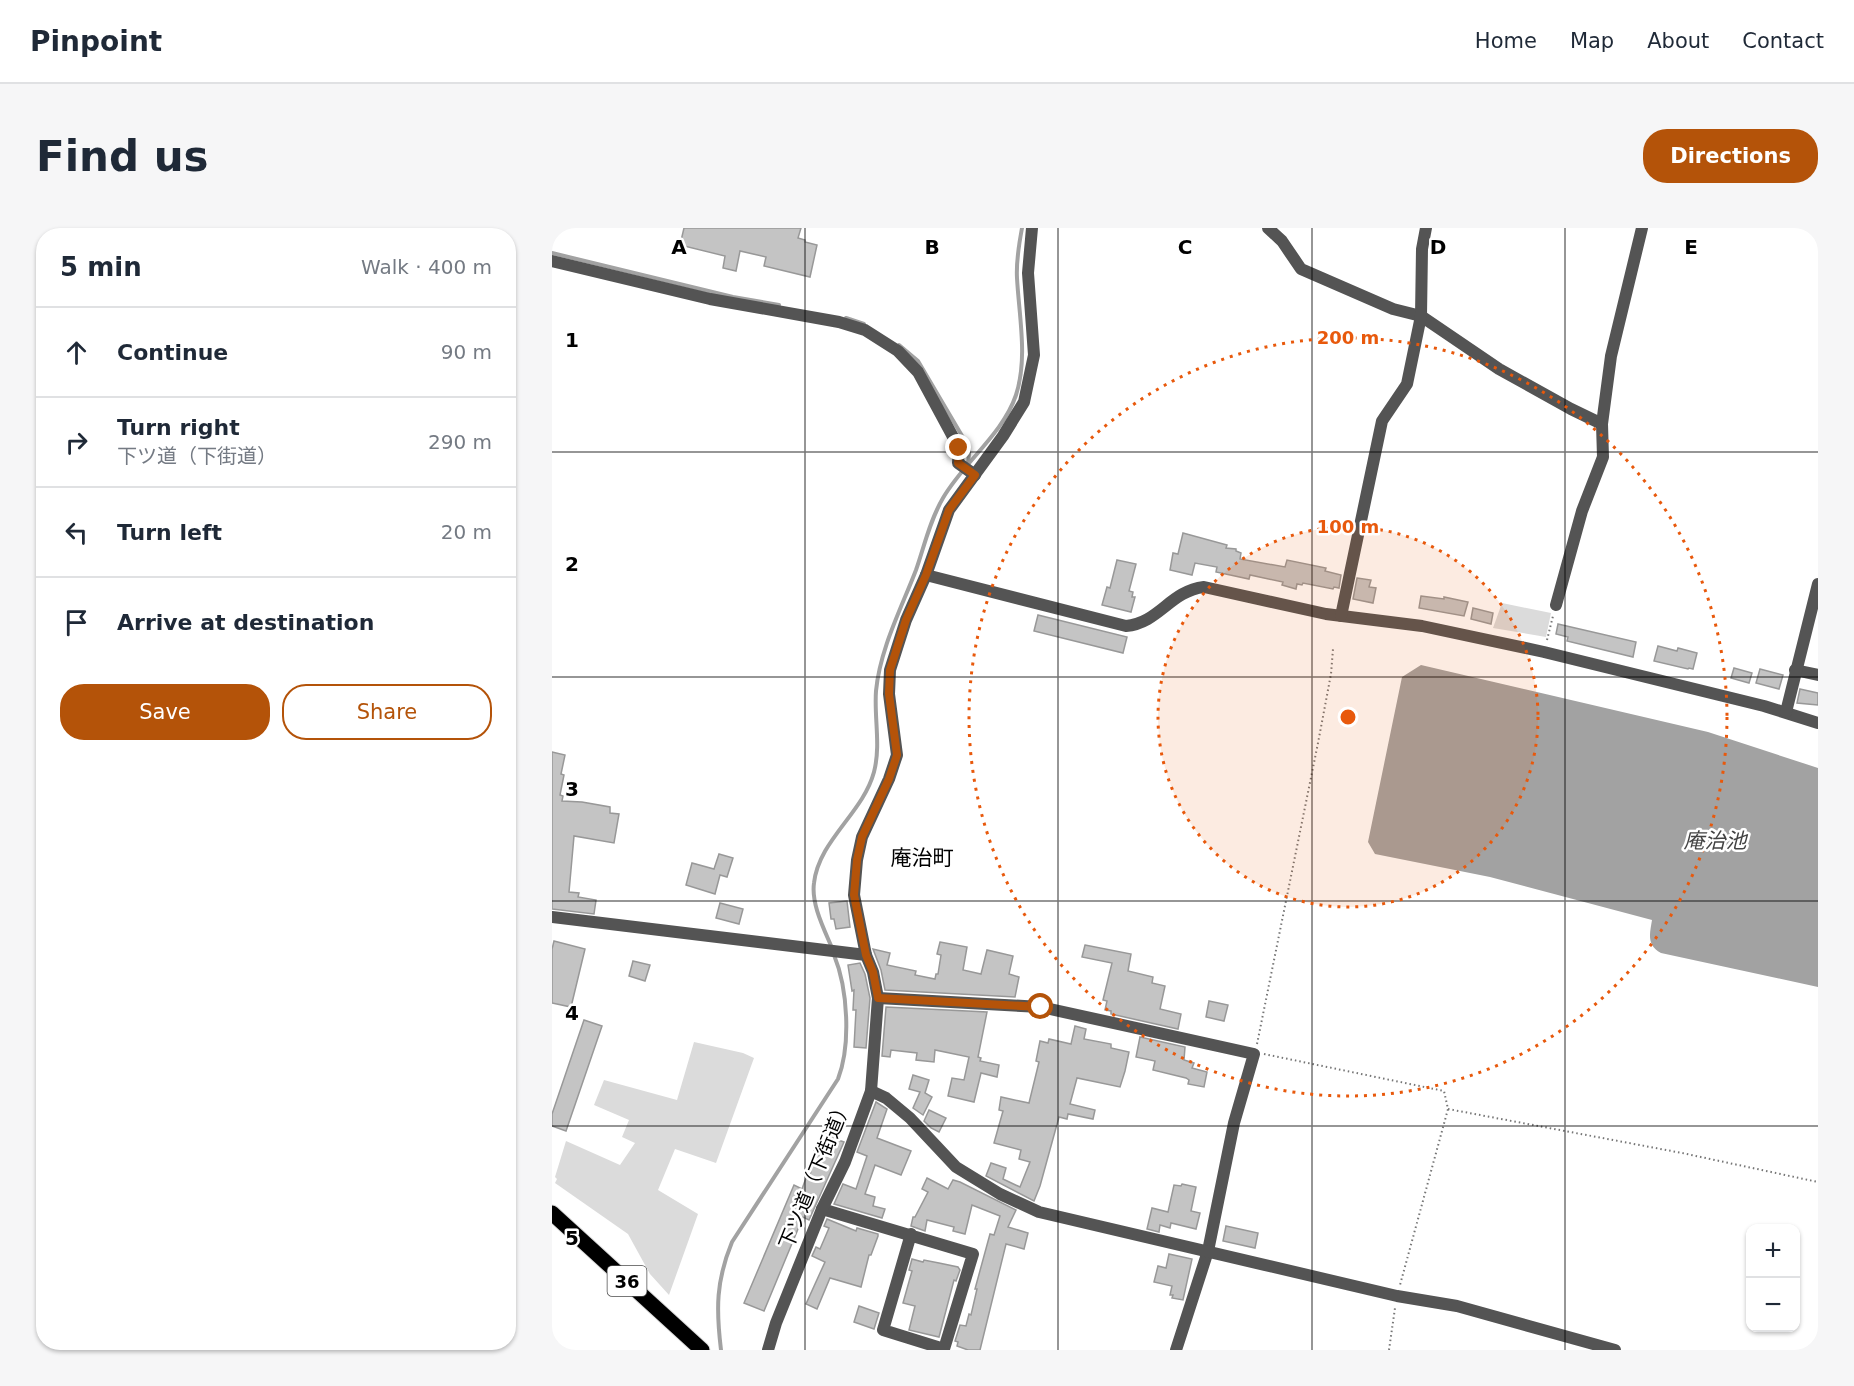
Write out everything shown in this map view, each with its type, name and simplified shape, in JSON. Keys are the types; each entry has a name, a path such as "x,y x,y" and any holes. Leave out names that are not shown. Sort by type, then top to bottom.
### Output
{"main road":[{"name":"36","path":"552,1213 702,1350"}],"street":[{"name":"下ツ道（下街道）","path":"768,1350 776,1323 822,1209 845,1162 871,1091 878,998 873,972 866,955 854,895 857,860 862,837 889,779 897,755 889,694 890,670 906,620 926,575 949,510 1004,436 1024,402 1034,355 1028,273 1032,228"},
{"path":"1268,228 1282,241 1301,269 1393,309 1420,316 1499,369 1602,424"},
{"path":"1341,616 1382,421 1407,384 1420,316 1422,249 1426,228"},
{"path":"1556,605 1582,511 1604,457 1602,424 1611,356 1642,228"},
{"path":"552,261 710,299 839,322 865,330 898,351 918,372 959,448 958,463 975,475"},
{"path":"926,575 1126,626 1138,625 1148,620 1185,591 1204,587 1341,616 1422,626 1544,652 1786,712 1818,723"},
{"path":"1786,712 1795,670 1815,611 1818,584"},
{"path":"1795,670 1818,675"},
{"path":"552,917 866,955"},
{"path":"878,998 1041,1007 1254,1054 1234,1123 1208,1251 1176,1350"},
{"path":"871,1091 886,1098 910,1118 956,1167 1000,1194 1038,1212 1397,1296 1457,1306 1615,1350"},
{"path":"822,1209 911,1234 973,1254 944,1349 883,1330 911,1234"}],"path":[{"path":"1544,652 1556,605"},
{"path":"1333,649 1331,674 1318,743 1254,1054 1264,1054 1444,1091 1448,1109 1397,1296 1389,1350"},
{"path":"1448,1109 1682,1153 1818,1182"}],"shaded area":[{"path":"1502,603 1551,613 1546,637 1493,628"},
{"path":"694,1042 743,1053 754,1058 716,1163 675,1149 658,1190 698,1214 669,1295 650,1274 628,1234 555,1183 557,1179 555,1177 566,1141 620,1165 635,1143 622,1137 629,1120 594,1105 604,1080 677,1100"}],"water":[{"name":"庵治池","path":"1421,665 1708,732 1818,768 1818,987 1661,953 1651,942 1652,920 1490,877 1375,854 1368,842 1402,677"}],"building":[{"path":"684,228 801,228 798,238 817,245 810,277 764,266 766,257 740,251 736,271 723,268 725,256 680,245"},
{"path":"1183,533 1227,545 1226,548 1236,549 1241,553 1240,559 1285,567 1287,560 1326,568 1325,571 1341,575 1339,588 1334,587 1333,589 1303,583 1302,585 1297,584 1296,589 1282,585 1283,582 1250,575 1249,579 1216,572 1217,567 1195,563 1192,575 1170,570 1173,553 1178,554"},
{"path":"1117,560 1136,564 1129,591 1133,592 1132,597 1135,597 1131,612 1102,605 1107,587 1110,588"},
{"path":"1357,578 1371,580 1369,587 1376,588 1373,603 1353,599"},
{"path":"1421,596 1444,599 1444,597 1468,602 1464,616 1419,608"},
{"path":"1473,608 1493,613 1491,624 1471,619"},
{"path":"1038,615 1127,637 1123,653 1034,631"},
{"path":"1558,624 1636,642 1633,657 1567,641 1568,637 1556,634"},
{"path":"1658,646 1697,653 1693,669 1654,661"},
{"path":"1734,668 1752,673 1749,683 1731,678"},
{"path":"1760,669 1783,675 1779,689 1756,683"},
{"path":"1800,689 1818,693 1818,705 1797,703"},
{"path":"552,752 565,755 561,774 564,775 560,795 563,796 562,801 610,807 610,813 619,814 614,843 574,836 569,892 579,893 578,897 596,900 594,914 552,909"},
{"path":"719,854 733,858 727,877 720,875 715,894 686,885 692,863 714,869"},
{"path":"847,901 850,927 836,929 834,919 831,919 829,903"},
{"path":"720,903 743,909 739,924 716,918"},
{"path":"554,941 585,949 571,1007 552,1003"},
{"path":"940,942 967,947 963,970 981,974 987,950 1013,956 1009,974 1019,977 1015,997 885,990 873,949 890,953 887,965 916,971 915,975 935,979 941,955 937,954"},
{"path":"1085,945 1131,954 1128,971 1153,977 1152,983 1165,986 1160,1009 1181,1014 1178,1029 1111,1014 1111,1011 1105,1010 1107,1001 1103,1000 1112,963 1082,957"},
{"path":"633,961 650,965 645,981 629,976"},
{"path":"860,963 870,998 866,1048 854,1047 856,1010 853,1010 854,990 852,991 848,965"},
{"path":"1209,1001 1228,1005 1224,1021 1206,1017"},
{"path":"886,1007 987,1012 978,1057 981,1058 980,1061 999,1065 997,1077 981,1073 974,1102 948,1096 952,1078 964,1080 969,1057 935,1050 934,1062 916,1060 917,1053 891,1050 890,1057 882,1056"},
{"path":"584,1020 602,1026 566,1131 552,1126 552,1114"},
{"path":"1075,1026 1086,1029 1084,1039 1111,1044 1111,1048 1129,1052 1125,1071 1120,1087 1077,1078 1070,1104 1095,1110 1093,1119 1068,1114 1067,1119 1059,1117 1034,1201 986,1176 991,1163 1006,1168 1003,1179 1020,1187 1030,1162 1019,1159 1021,1150 994,1143 1003,1111 999,1110 1001,1097 1029,1103 1039,1062 1036,1061 1040,1041 1048,1043 1049,1039 1071,1044"},
{"path":"1140,1037 1185,1047 1184,1060 1194,1063 1192,1068 1207,1072 1204,1087 1188,1084 1189,1080 1186,1078 1153,1070 1155,1061 1136,1057"},
{"path":"913,1075 929,1080 925,1093 932,1097 923,1115 913,1108 920,1092 909,1089"},
{"path":"876,1102 887,1109 877,1138 911,1151 901,1175 875,1165 865,1194 875,1197 873,1206 885,1209 882,1218 834,1204 843,1184 856,1189 867,1156 857,1152"},
{"path":"929,1110 946,1118 939,1132 924,1121"},
{"path":"827,1121 839,1125 838,1129 841,1130 838,1140 844,1142 809,1220 803,1217 764,1311 744,1303 794,1185 802,1189 806,1178 809,1179 815,1155 813,1154"},
{"path":"927,1178 948,1189 953,1180 960,1182 1016,1210 1008,1227 1028,1233 1024,1249 1006,1244 980,1350 968,1350 957,1346 958,1342 955,1341 960,1325 966,1326 969,1314 971,1315 977,1289 975,1289 990,1234 994,1235 1000,1216 972,1205 965,1234 953,1231 954,1227 927,1220 925,1231 911,1226 913,1217 928,1192 922,1189"},
{"path":"1182,1184 1196,1187 1191,1211 1200,1213 1196,1229 1171,1223 1170,1228 1160,1225 1159,1232 1147,1229 1152,1208 1168,1212 1174,1185 1181,1186"},
{"path":"827,1219 856,1231 857,1228 878,1234 878,1236 871,1255 869,1255 861,1287 830,1278 817,1309 806,1304 825,1262 812,1256 816,1247 820,1249 829,1228 824,1226"},
{"path":"1226,1226 1258,1233 1255,1248 1223,1241"},
{"path":"1169,1254 1192,1259 1183,1300 1172,1298 1173,1295 1170,1295 1172,1286 1154,1282 1158,1266 1166,1268"},
{"path":"912,1259 958,1267 960,1270 956,1281 954,1280 939,1337 909,1330 915,1306 903,1303 912,1271 909,1270"},
{"path":"859,1306 879,1313 874,1329 854,1322"}],"waterway":[{"path":"832,948 816,908 814,883 824,853 861,801 874,772 877,752 876,691 886,645 916,570 938,506 951,485 1002,423 1010,409 1020,381 1022,337 1017,272 1022,228"},
{"path":"552,253 733,297 779,305"},
{"path":"846,318 864,324"},
{"path":"899,345 918,361 968,446 968,464"},
{"path":"721,1350 718,1321 720,1282 732,1242 838,1079 845,1050 846,1017 842,984 834,955"}],"district":[{"name":"庵治町","path":"922,858"}],"route":[{"path":"959,448 958,463 975,475 949,510 926,575 906,620 890,670 889,694 897,755 889,779 862,837 857,860 854,895 866,955 873,972 878,998 1041,1007"}]}
